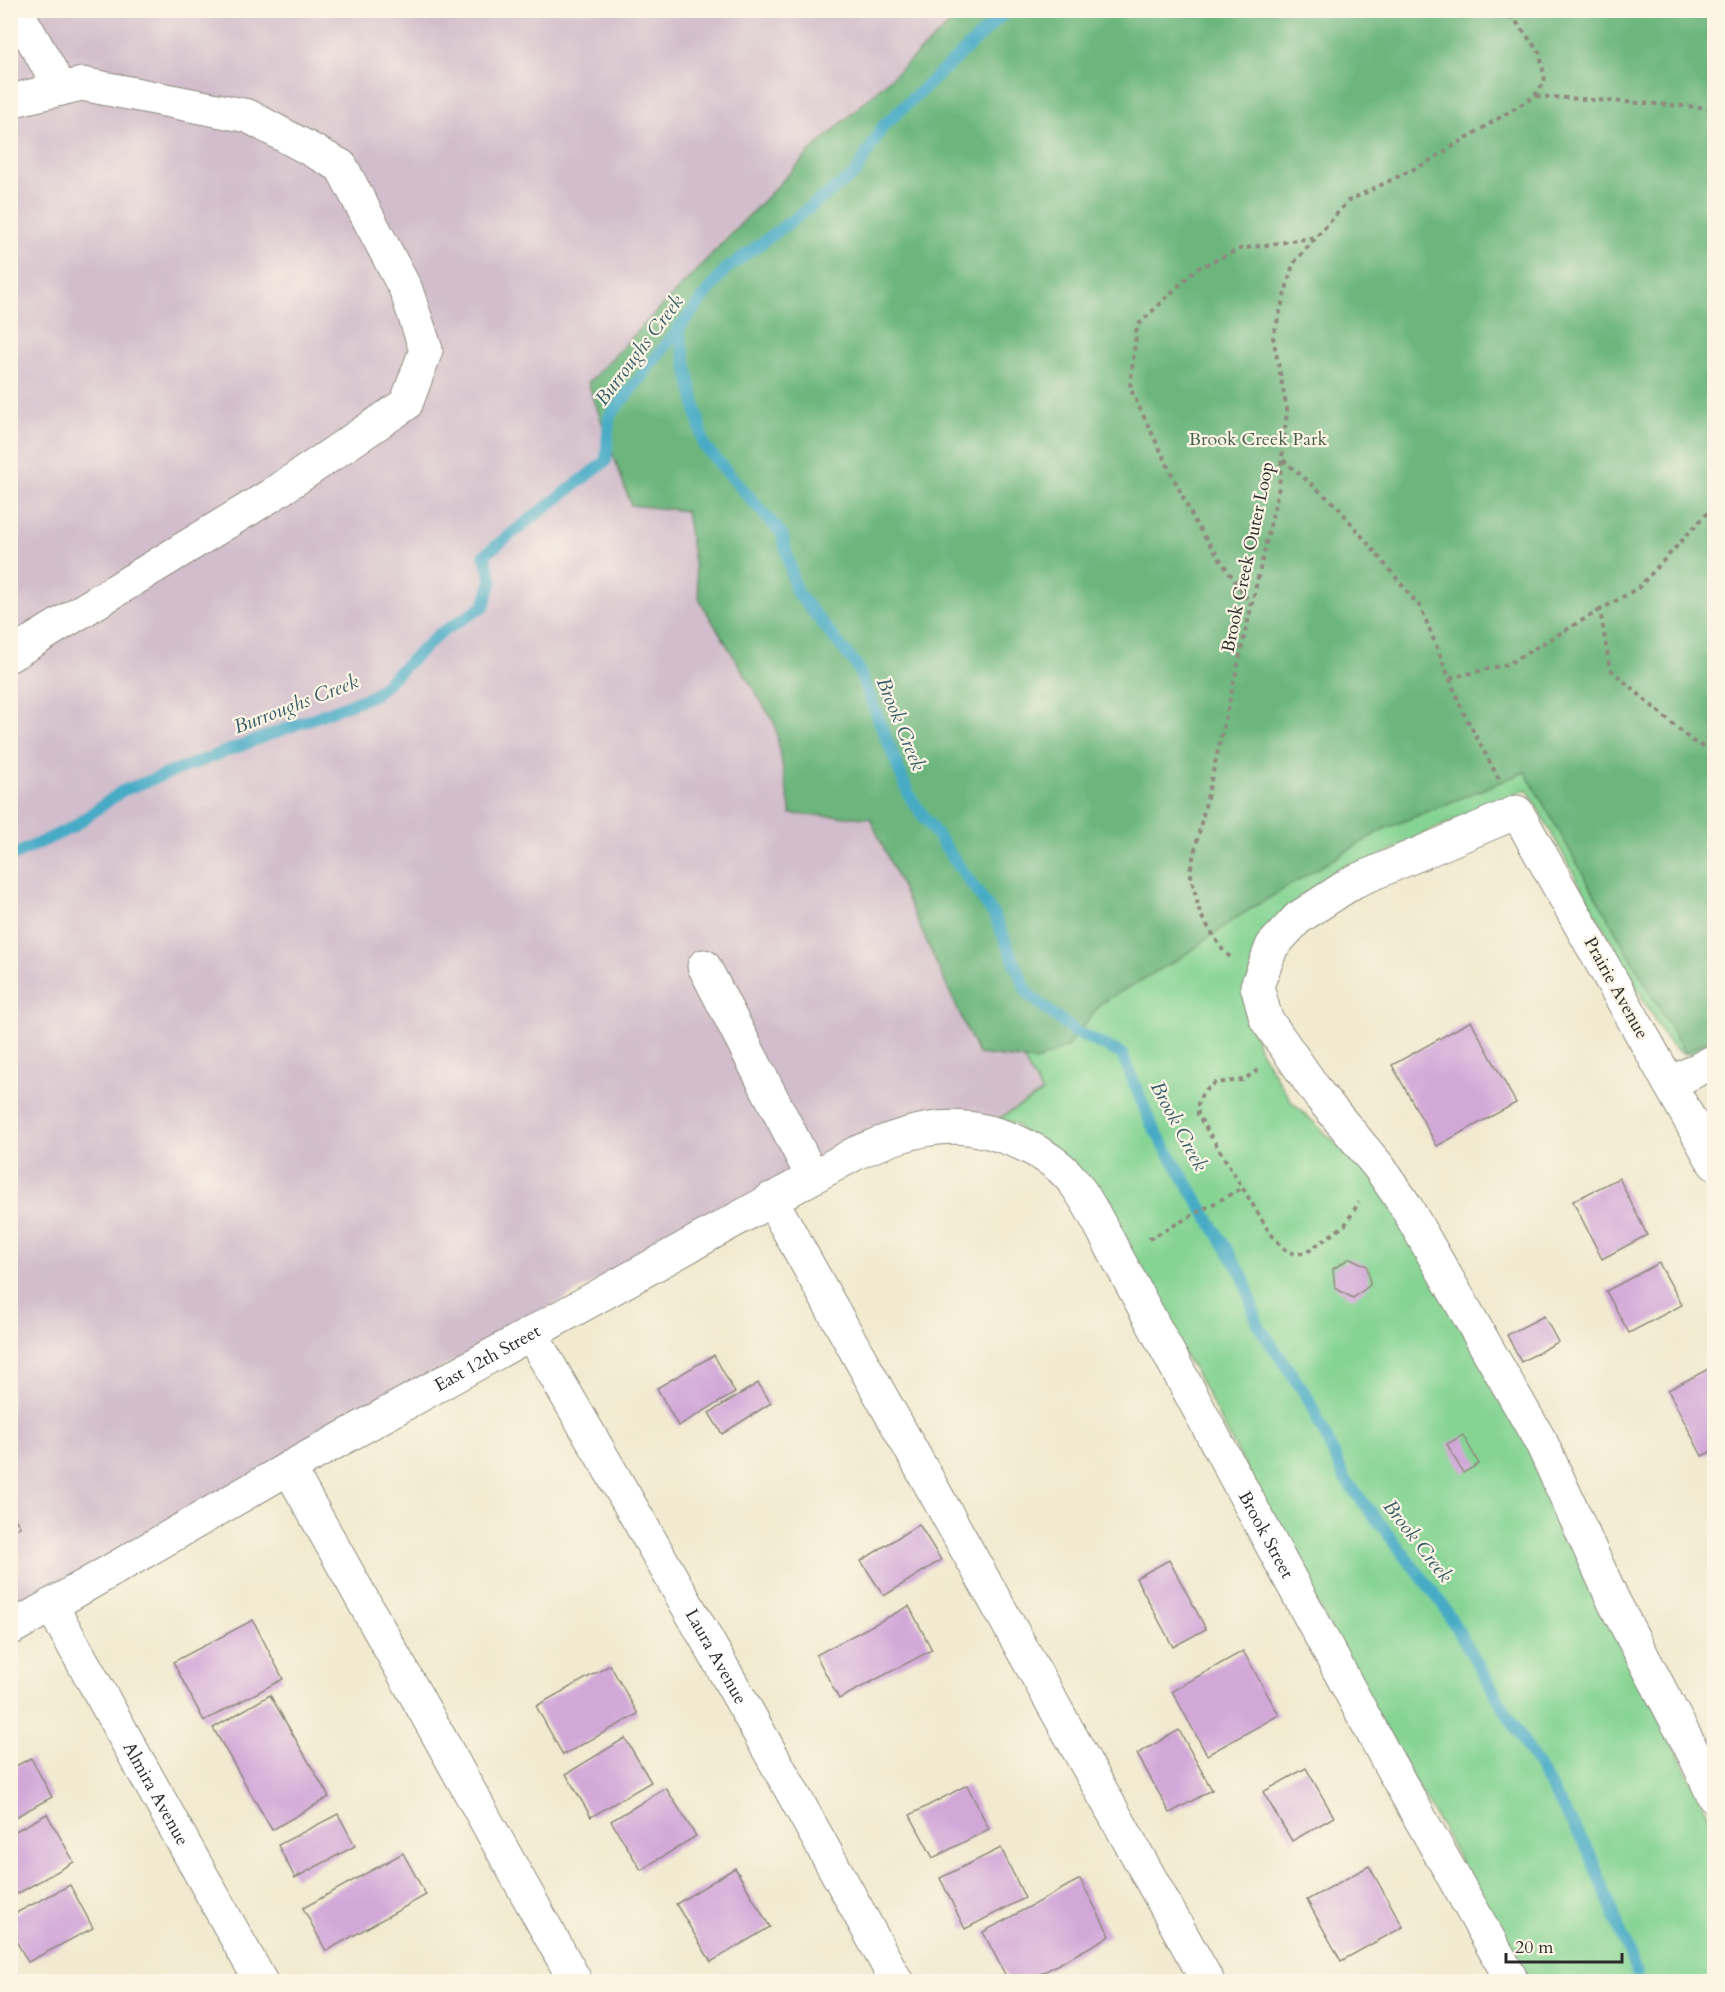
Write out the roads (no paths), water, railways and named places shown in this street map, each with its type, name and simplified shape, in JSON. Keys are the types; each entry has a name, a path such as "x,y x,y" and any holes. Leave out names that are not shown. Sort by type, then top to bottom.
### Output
{"street":[{"path":"16,10 61,89"},
{"path":"10,101 82,84 248,116 341,166 406,290 426,350 406,404 270,496 10,655"},
{"name":"Prairie Avenue","path":"1714,1163 1517,812 1353,882 1298,918 1272,946 1257,986 1266,1019 1319,1095 1379,1167 1405,1204 1542,1444 1614,1602 1695,1756 1714,1797"},
{"path":"704,966 812,1176"},
{"path":"1670,1084 1714,1061"},
{"name":"East 12th Street","path":"10,1629 289,1468 856,1153 893,1137 919,1130 948,1126 979,1129"},
{"name":"Brook Street","path":"979,1129 1007,1137 1034,1150 1056,1164 1076,1185 1390,1765 1513,1982"},
{"path":"771,1199 1208,1982"},
{"name":"Laura Avenue","path":"531,1334 634,1509 897,1982"},
{"path":"289,1468 576,1982"},
{"name":"Almira Avenue","path":"51,1605 261,1982"}],"waterway":[{"name":"Burroughs Creek","path":"10,857 73,827 122,791 374,695 439,634 484,606 492,580 484,555 606,461 609,417 725,270 855,174 883,126 1008,10"},
{"name":"Brook Creek","path":"678,327 704,446 782,534 796,591 857,666 910,797 995,917 1028,994 1074,1031 1122,1054 1151,1124 1243,1276 1258,1325 1308,1398 1345,1479 1441,1602 1589,1852 1637,1973"}],"park label":[{"name":"Brook Creek Park","path":"1258,439"}]}
